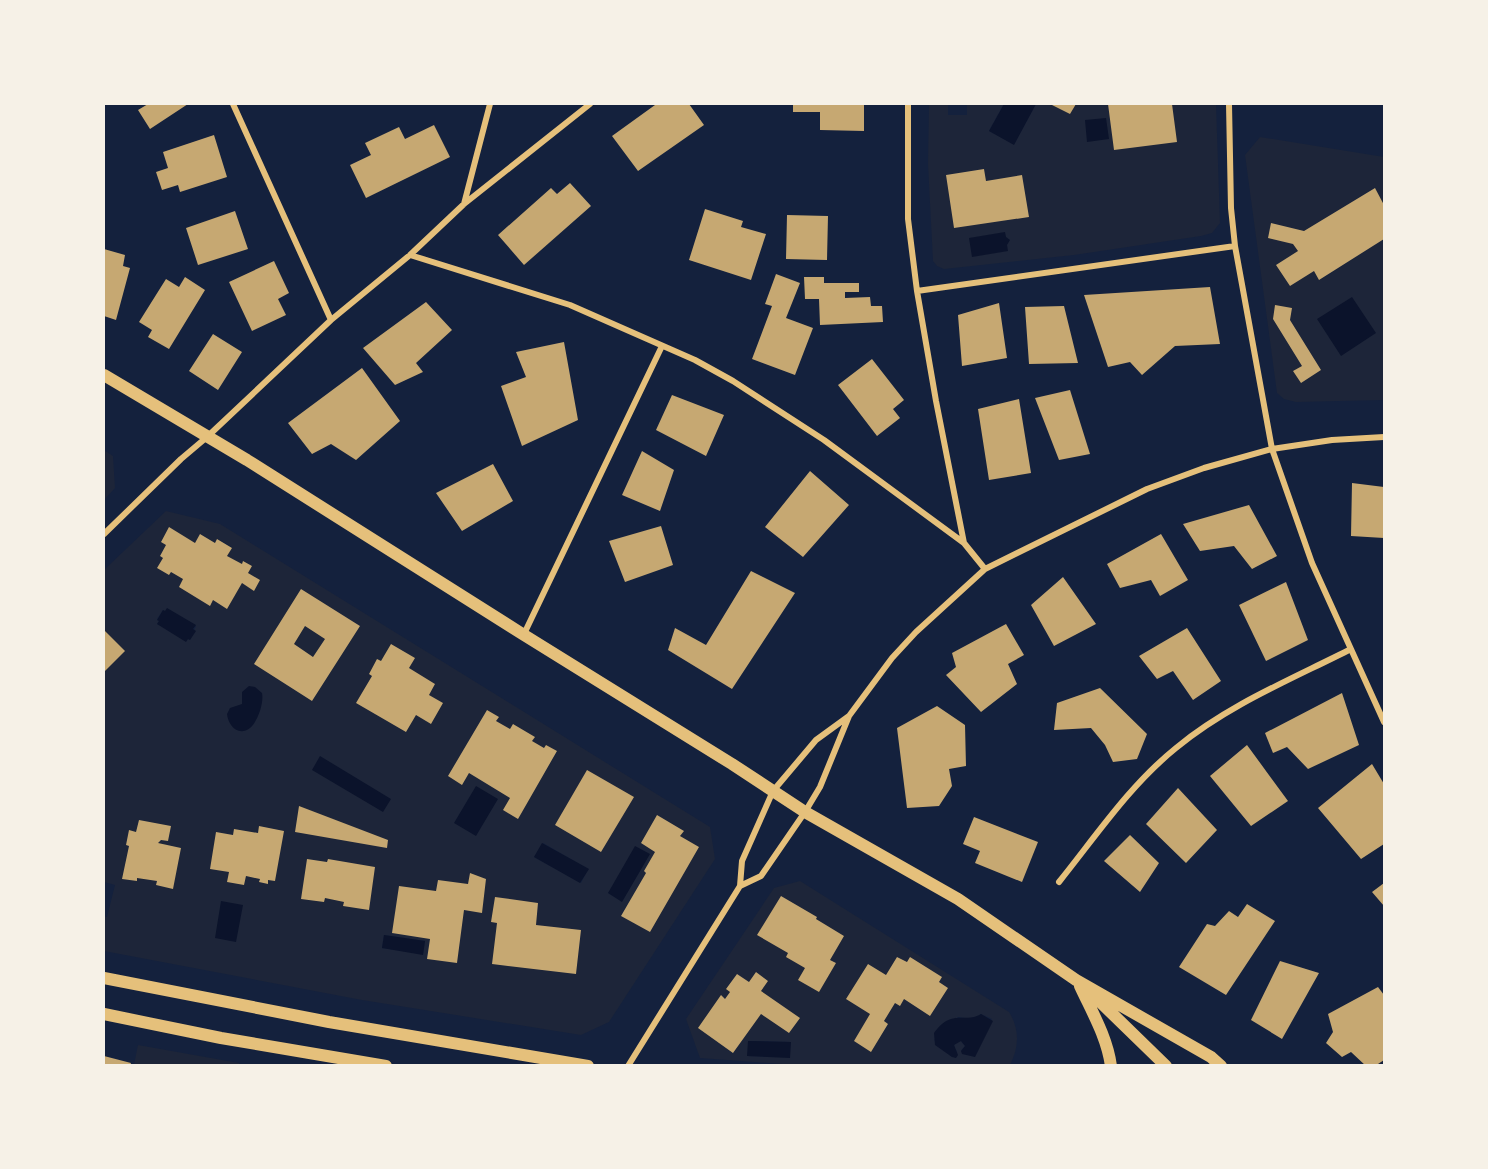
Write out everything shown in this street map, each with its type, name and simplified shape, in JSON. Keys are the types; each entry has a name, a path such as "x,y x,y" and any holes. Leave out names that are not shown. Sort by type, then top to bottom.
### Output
{"main road":[{"path":"104,375 247,460 805,812 958,899 1076,980 1211,1057 1221,1065"},
{"path":"104,978 328,1022 588,1065"},
{"path":"1076,980 1101,1030 1108,1047 1111,1065"},
{"path":"1076,980 1166,1065"},
{"path":"104,1014 221,1038 386,1065"}],"street":[{"path":"233,104 332,320"},
{"path":"464,204 490,104"},
{"path":"104,534 181,459 332,320 410,255 464,204 590,104"},
{"path":"908,104 908,219 917,291 964,543"},
{"path":"1229,104 1231,208 1235,246 1272,449 1312,563 1384,722"},
{"path":"917,291 1235,246"},
{"path":"410,255 570,305 695,360 733,381 824,440 964,543 985,569"},
{"path":"524,635 662,346"},
{"path":"740,886 761,876 805,812 820,787 849,716 892,658 916,632 985,569 1148,489 1204,468 1272,449 1332,440 1384,437"},
{"path":"1059,882 1130,793 1175,748 1210,722 1351,649"},
{"path":"628,1065 740,886 742,861 773,791 816,741 849,716"}],"shaded area":[{"path":"929,104 948,104 948,115 967,115 967,104 1004,104 989,131 1014,144 1036,104 1053,104 1070,114 1076,104 1109,104 1176,142 1172,104 1216,104 1220,223 1212,233 1201,236 1074,255 944,269 933,261 928,164","holes":["984,169 986,181 1022,176 1029,216 954,228 946,175"]},
{"path":"1004,104 1036,104 1014,145 989,131"},
{"path":"1106,118 1109,139 1087,142 1085,120"},
{"path":"1260,137 1384,157 1384,205 1374,188 1304,231 1272,223 1268,237 1293,244 1298,251 1276,265 1290,286 1314,271 1320,280 1384,239 1384,400 1296,402 1284,399 1277,393 1245,155","holes":["1275,306 1292,308 1290,320 1321,370 1301,383 1294,372 1302,366 1273,319"]},
{"path":"1005,232 1006,237 1010,240 1007,245 1008,251 972,257 969,238"},
{"path":"1352,297 1376,333 1341,356 1317,319"},
{"path":"104,450 113,456 115,488 104,500"},
{"path":"166,511 220,524 710,827 715,859 609,1022 581,1035 362,1000 104,951 104,916 107,917 115,885 104,882 104,672 124,651 104,630 104,570","holes":["169,528 195,543 201,534 215,543 218,539 232,547 227,556 242,564 244,561 252,566 248,573 254,590 242,583 227,608 213,600 209,605 179,587 183,579 157,568 163,558 160,556 166,545 161,541","301,589 360,626 312,701 254,664","163,610 196,626 190,640 157,624 159,621 157,619","391,644 414,658 409,668 435,684 429,695 443,703 431,724 416,715 406,732 356,703 372,676 369,674 377,660 381,661","487,710 498,717 496,721 510,729 514,724 534,737 532,741 544,748 546,745 557,752 518,818 510,798 469,773 462,784 448,776","587,771 633,797 601,852 555,825","299,807 388,840 387,847 295,832","657,815 683,830 680,836 699,847 650,932 621,915 646,873 644,871 655,852 641,843","139,820 171,826 168,841 161,840 158,843 181,848 173,888 156,885 157,881 137,878 136,881 122,879 129,846 126,845 129,831 136,832","260,826 283,831 275,881 268,880 268,884 259,882 260,879 246,876 244,885 228,882 229,872 210,868 217,832 233,835 235,829 258,833","543,843 588,869 581,883 534,857","649,854 622,901 608,893","307,859 327,862 328,859 375,867 368,910 325,898 323,902 301,899","470,873 486,879 482,912 464,910 457,963 427,959 430,939 393,933 399,886 436,891 438,880 468,884","495,898 538,903 536,925 581,930 576,974 492,964 497,923 491,922","384,935 425,941 423,954 382,948"]},
{"path":"167,608 196,625 193,629 196,631 190,640 186,642 157,624 163,610"},
{"path":"305,626 325,639 313,657 294,644"},
{"path":"249,686 255,687 262,693 261,707 256,721 250,728 241,731 232,726 227,714 230,708 242,704 242,692"},
{"path":"320,756 391,799 383,812 312,770"},
{"path":"476,786 498,799 476,836 454,823"},
{"path":"542,843 589,869 580,883 534,857"},
{"path":"635,846 650,854 622,902 608,893"},
{"path":"800,881 1009,1012 1017,1032 1015,1052 1010,1065 795,1065 700,1058 686,1019 774,888","holes":["781,896 844,936 830,960 836,963 786,957 788,953 758,935","897,957 907,962 910,957 942,977 939,982 948,988 930,1016 904,999 895,1003 884,1021 888,1025 871,1051 870,1014 846,999 868,964 886,975","756,972 768,981 761,991 800,1018 789,1033 761,1014 733,1053 698,1028 721,996 725,999 730,992 726,988 737,974 749,982","981,1014 992,1019 975,1056 961,1051 965,1046 961,1041 955,1043 954,1048 957,1051 952,1057 934,1040 958,1017 973,1019","748,1041 790,1042 790,1057 748,1056"]},
{"path":"221,901 243,905 236,942 215,938"},
{"path":"384,935 425,941 423,955 382,948"},
{"path":"981,1014 993,1021 975,1057 962,1054 961,1051 965,1046 961,1041 954,1045 958,1055 956,1058 935,1045 934,1033 941,1025 953,1019 975,1017"},
{"path":"748,1041 791,1042 790,1058 747,1056"},
{"path":"138,1045 239,1063 239,1065 134,1065"}],"building":[{"path":"148,104 188,104 150,129 138,110"},
{"path":"653,104 689,104 704,125 638,171 612,136 655,105"},
{"path":"793,104 864,104 864,131 820,130 820,112 793,112"},
{"path":"1050,104 1076,104 1070,114"},
{"path":"1108,104 1172,104 1177,142 1114,150"},
{"path":"434,125 450,157 366,198 350,165 371,155 365,143 399,127 405,139"},
{"path":"214,135 227,177 180,192 178,185 162,190 156,172 168,168 163,152"},
{"path":"984,169 986,181 1022,175 1029,217 954,228 946,175"},
{"path":"570,183 591,206 524,265 498,235 551,188 557,194"},
{"path":"1375,188 1384,205 1384,239 1319,280 1314,271 1290,286 1276,265 1298,251 1293,244 1268,238 1271,223 1304,231"},
{"path":"705,209 743,221 741,227 766,234 751,280 689,260"},
{"path":"235,211 248,249 198,265 186,228"},
{"path":"787,215 828,216 827,260 786,259"},
{"path":"104,249 125,255 123,266 130,268 116,320 104,316"},
{"path":"274,261 289,293 278,299 286,315 252,331 229,282"},
{"path":"776,274 800,283 786,318 813,328 795,375 752,359 772,306 765,304"},
{"path":"185,277 205,290 169,349 148,337 152,330 139,322 166,279 179,287"},
{"path":"804,277 824,277 824,283 859,283 859,292 845,292 845,298 870,297 871,306 882,306 883,322 820,325 819,299 805,299"},
{"path":"1210,287 1220,344 1175,346 1142,375 1130,362 1108,367 1084,295"},
{"path":"426,302 452,330 416,363 423,372 395,385 363,348"},
{"path":"999,303 1007,358 962,366 958,315"},
{"path":"1275,305 1292,308 1290,320 1321,370 1301,383 1293,371 1302,366 1273,319"},
{"path":"1064,306 1078,363 1029,364 1025,307"},
{"path":"213,334 242,352 218,390 189,371"},
{"path":"564,342 578,420 522,446 501,386 526,377 516,352"},
{"path":"872,359 904,400 893,409 900,418 877,436 838,385"},
{"path":"362,368 400,421 356,460 331,444 312,454 288,423"},
{"path":"1070,390 1090,454 1059,460 1035,398"},
{"path":"672,395 724,415 706,456 656,430"},
{"path":"1019,399 1031,473 989,480 978,409"},
{"path":"642,451 674,470 660,511 622,495"},
{"path":"493,464 513,501 462,531 436,493"},
{"path":"810,471 849,505 803,557 765,527"},
{"path":"1352,483 1384,487 1384,538 1351,536"},
{"path":"1249,505 1277,556 1252,569 1234,546 1200,551 1183,524"},
{"path":"661,526 673,565 625,582 609,541"},
{"path":"169,527 195,543 200,534 215,543 217,539 232,548 227,556 242,564 243,561 252,566 248,573 260,580 254,591 242,583 227,609 213,600 210,606 179,587 183,579 157,568 163,558 160,556 166,545 161,542"},
{"path":"1161,534 1188,580 1160,596 1151,580 1120,588 1107,564"},
{"path":"751,571 795,593 732,689 668,650 675,628 706,645"},
{"path":"1063,577 1096,624 1054,646 1031,605"},
{"path":"1286,582 1308,640 1266,661 1239,605"},
{"path":"301,589 360,626 312,701 254,664","holes":["305,626 325,639 313,657 294,644"]},
{"path":"1006,624 1024,655 1008,664 1017,684 981,712 946,675 956,667 952,653"},
{"path":"1187,628 1221,681 1193,700 1173,671 1157,679 1139,656"},
{"path":"104,630 125,651 104,672"},
{"path":"391,644 415,658 409,668 435,684 429,695 443,703 431,724 416,715 406,732 356,703 372,676 369,674 377,659 381,661"},
{"path":"1100,688 1147,734 1137,759 1113,762 1105,745 1091,728 1054,730 1057,703"},
{"path":"1342,693 1359,745 1308,769 1287,747 1273,753 1265,733"},
{"path":"937,706 965,725 966,766 949,769 952,786 939,806 907,808 897,728"},
{"path":"487,710 499,717 496,721 510,729 513,724 535,737 532,741 544,748 546,745 557,751 518,819 503,810 510,798 469,773 462,785 448,776"},
{"path":"1247,745 1288,801 1251,826 1210,776"},
{"path":"1372,764 1384,784 1384,844 1361,859 1318,808"},
{"path":"587,770 634,797 601,852 555,825"},
{"path":"1178,788 1217,830 1186,863 1146,824"},
{"path":"299,806 388,840 387,848 295,832"},
{"path":"657,815 684,831 680,836 699,847 650,932 621,916 646,873 644,871 655,852 641,843"},
{"path":"974,817 1038,842 1022,882 975,863 980,851 963,844"},
{"path":"139,820 171,826 168,841 161,840 158,843 181,848 173,889 156,885 157,881 137,878 137,881 122,879 129,846 126,845 129,830 136,832"},
{"path":"259,826 284,831 275,881 268,880 268,884 259,882 260,879 246,876 244,885 227,882 229,872 210,869 216,832 233,835 234,829 258,833"},
{"path":"1130,835 1159,863 1140,892 1104,861"},
{"path":"307,859 327,862 328,859 375,867 369,910 343,906 344,902 325,898 324,902 301,899"},
{"path":"470,873 486,879 482,913 464,910 457,963 427,959 430,939 392,933 399,886 436,891 438,880 468,884"},
{"path":"1384,883 1384,906 1372,892"},
{"path":"781,896 844,936 830,960 836,963 819,992 798,980 805,968 786,957 788,953 757,935"},
{"path":"495,897 538,903 536,925 581,930 576,974 492,964 497,923 491,922"},
{"path":"1247,904 1275,921 1226,995 1179,967 1207,924 1215,926 1229,911 1238,917"},
{"path":"897,957 907,962 910,957 942,977 939,982 948,988 930,1016 904,999 900,1006 895,1003 884,1021 888,1024 871,1052 854,1041 870,1014 846,999 868,964 886,975"},
{"path":"1280,961 1319,973 1282,1039 1251,1020"},
{"path":"756,972 768,981 761,991 800,1018 789,1033 761,1014 733,1053 698,1028 721,995 725,999 730,992 726,989 737,974 749,982"},
{"path":"1378,987 1384,995 1384,1060 1375,1066 1366,1066 1351,1052 1342,1057 1326,1043 1333,1032 1328,1014"},
{"path":"104,1056 131,1063 130,1066 104,1066"}]}
